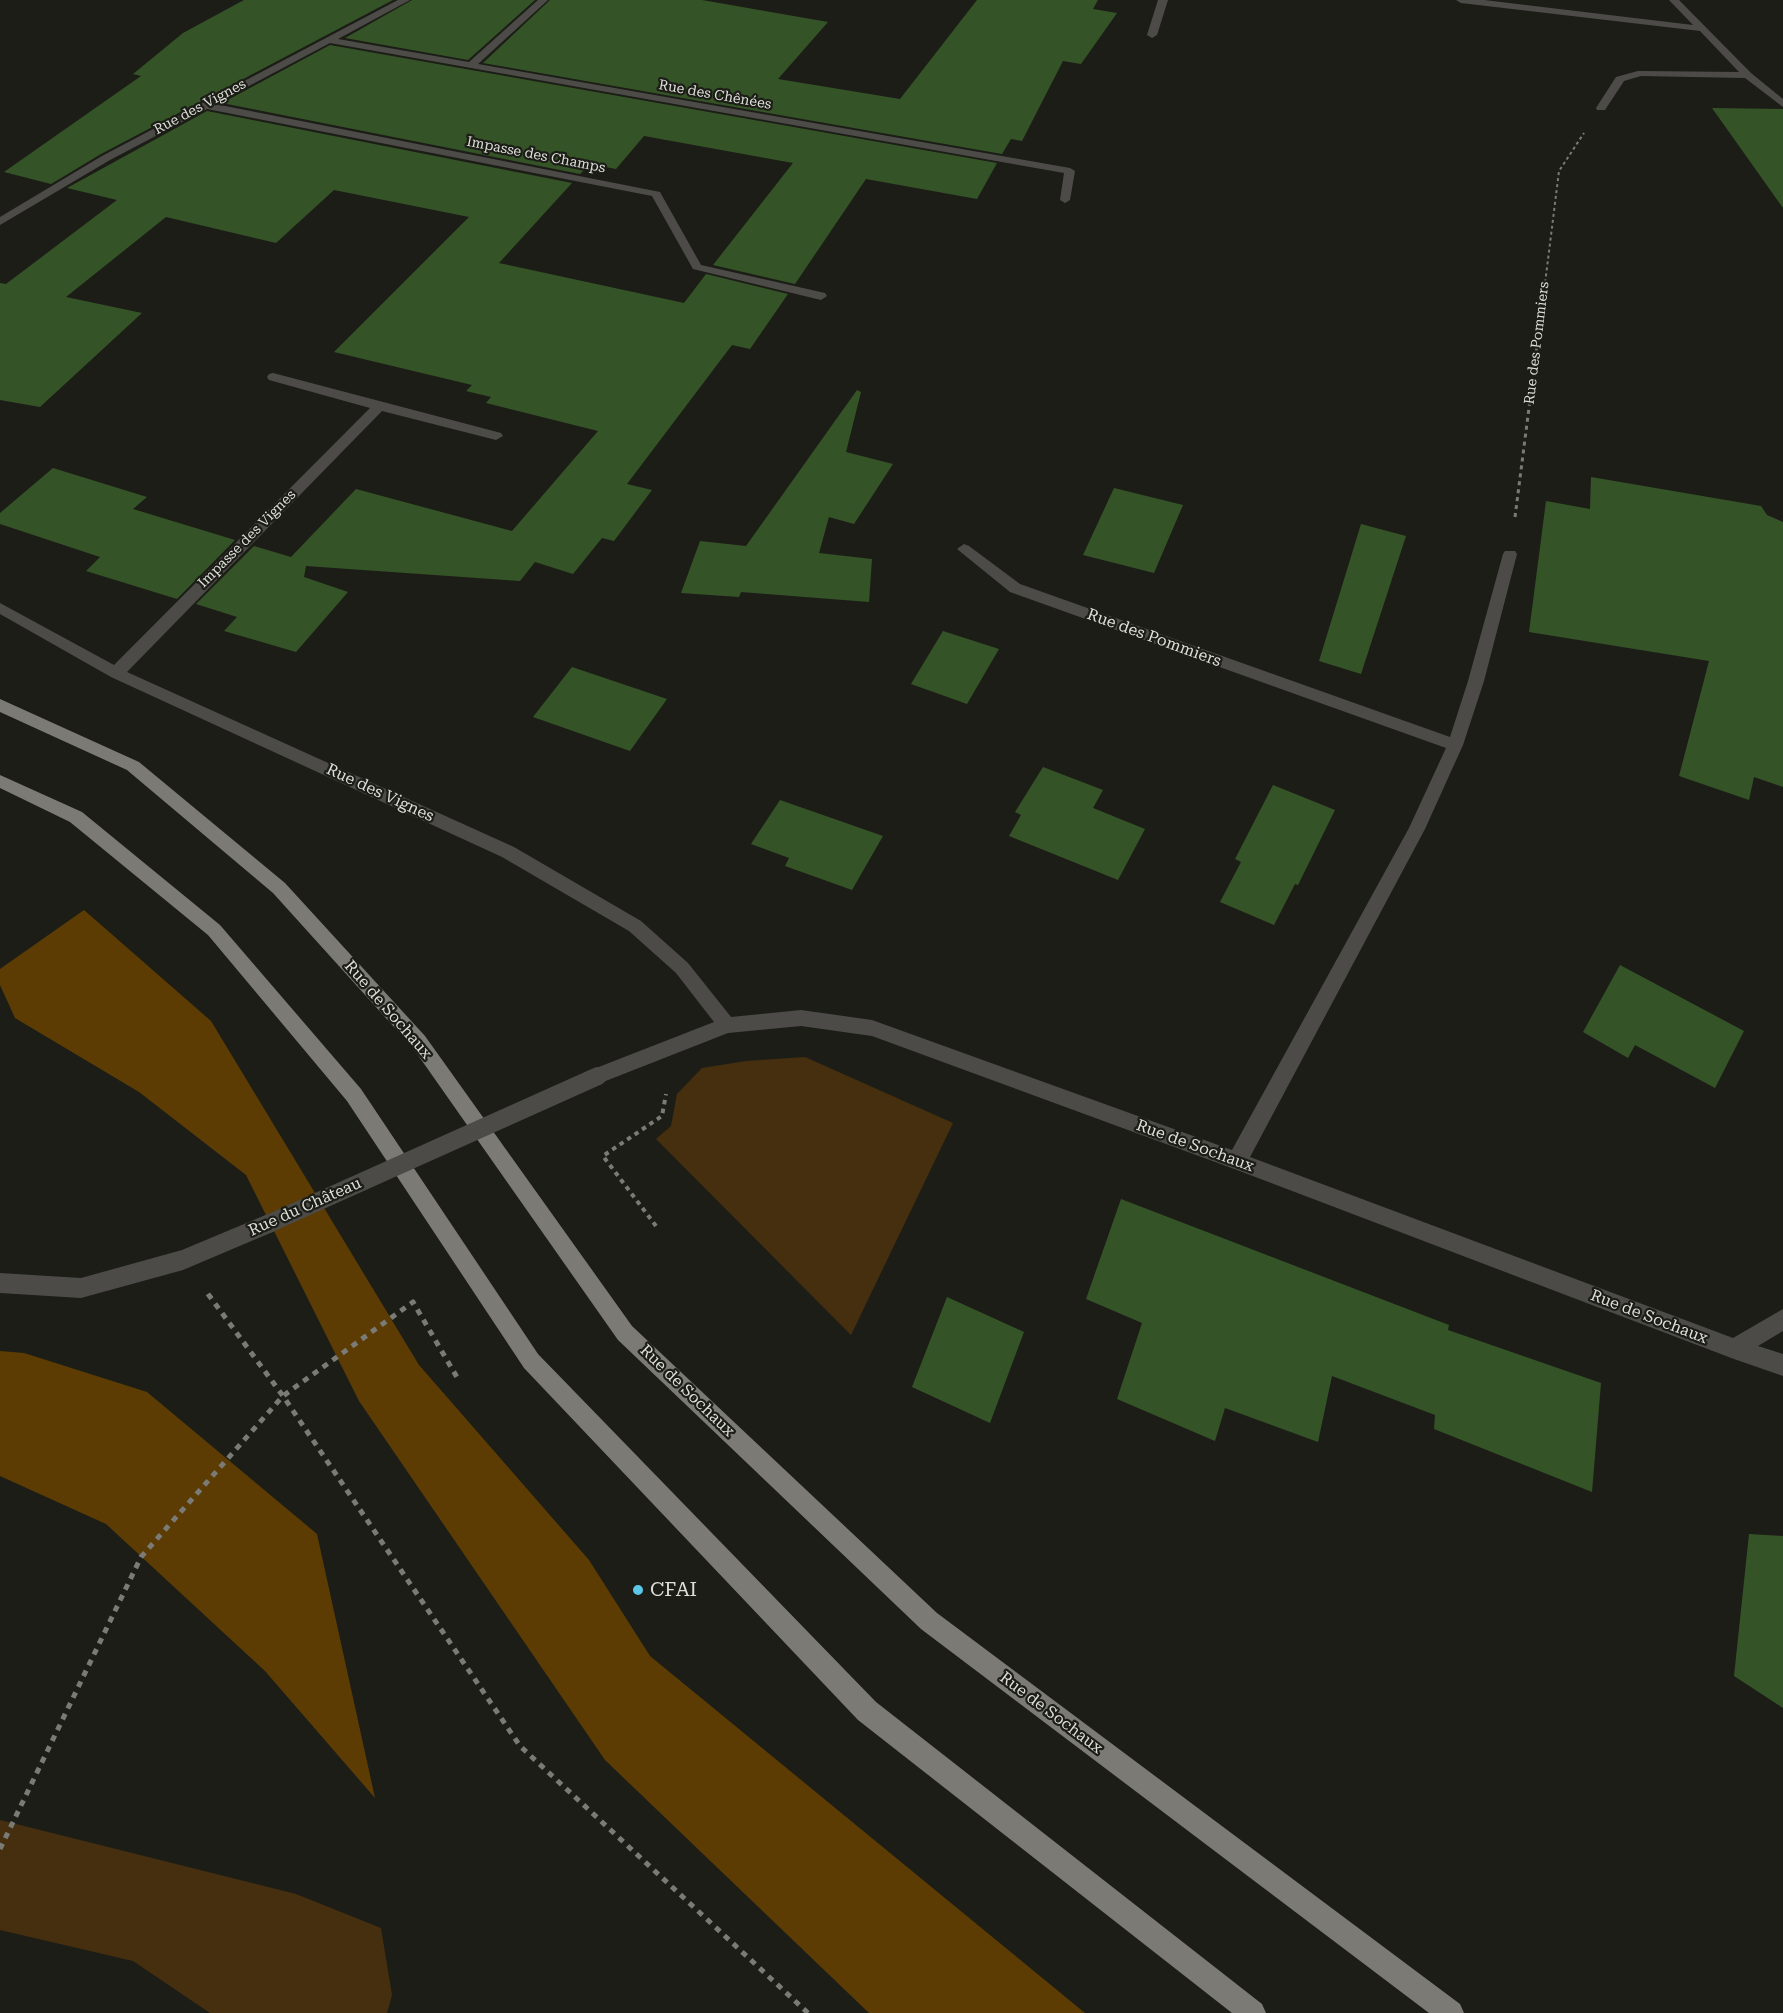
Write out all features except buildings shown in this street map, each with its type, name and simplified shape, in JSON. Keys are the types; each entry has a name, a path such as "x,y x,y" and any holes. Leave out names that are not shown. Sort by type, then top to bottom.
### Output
{"main road":[{"name":"Rue de Sochaux","path":"0,705 133,766 279,888 419,1042 625,1333 928,1621 1451,2013"},
{"path":"0,781 76,817 214,930 354,1095 531,1361 867,1711 1253,2013"}],"street":[{"name":"Rue des Vignes","path":"0,222 106,158 405,0"},
{"path":"471,65 543,0"},
{"path":"1152,35 1163,0"},
{"path":"1461,0 1703,30"},
{"path":"1674,0 1748,75 1783,104"},
{"name":"Rue des Chênées","path":"327,40 1070,171 1065,200"},
{"path":"1600,108 1620,79 1641,73 1685,72 1748,75"},
{"name":"Impasse des Champs","path":"203,105 656,194 697,267 821,296"},
{"path":"273,377 496,436"},
{"name":"Impasse des Vignes","path":"116,673 379,406"},
{"name":"Rue des Pommiers","path":"964,549 1015,588 1455,745"},
{"path":"1237,1161 1417,829 1455,745 1476,681 1510,554"},
{"name":"Rue des Vignes","path":"0,608 116,673 508,852 635,926 682,968 727,1024"},
{"name":"Rue de Sochaux","path":"598,1076 727,1024 801,1018 872,1028 1237,1161 1734,1349 1783,1365"},
{"name":"Rue du Château","path":"0,1282 81,1288 183,1260 598,1076"},
{"path":"1734,1349 1783,1319"}],"path":[{"name":"Rue des Pommiers","path":"1510,554 1559,171 1600,108"},
{"path":"656,1226 603,1156 662,1116"},
{"path":"183,1260 283,1396 520,1746 808,2013"},
{"path":"0,1849 141,1557 283,1396 413,1302 458,1379"}],"shaded area":[{"path":"84,910 211,1021 419,1365 589,1560 650,1656 1085,2013 869,2013 605,1760 359,1401 246,1175 139,1092 15,1018 0,985 0,969"},
{"path":"805,1057 953,1123 851,1335 656,1139 671,1126 677,1094 702,1068 746,1061"},
{"path":"0,1351 24,1353 147,1392 317,1534 375,1798 265,1671 106,1524 0,1476"},
{"path":"0,1820 296,1894 381,1928 392,1995 387,2013 210,2013 133,1961 0,1930"}],"place":[{"name":"CFAI","path":"638,1590"}]}
